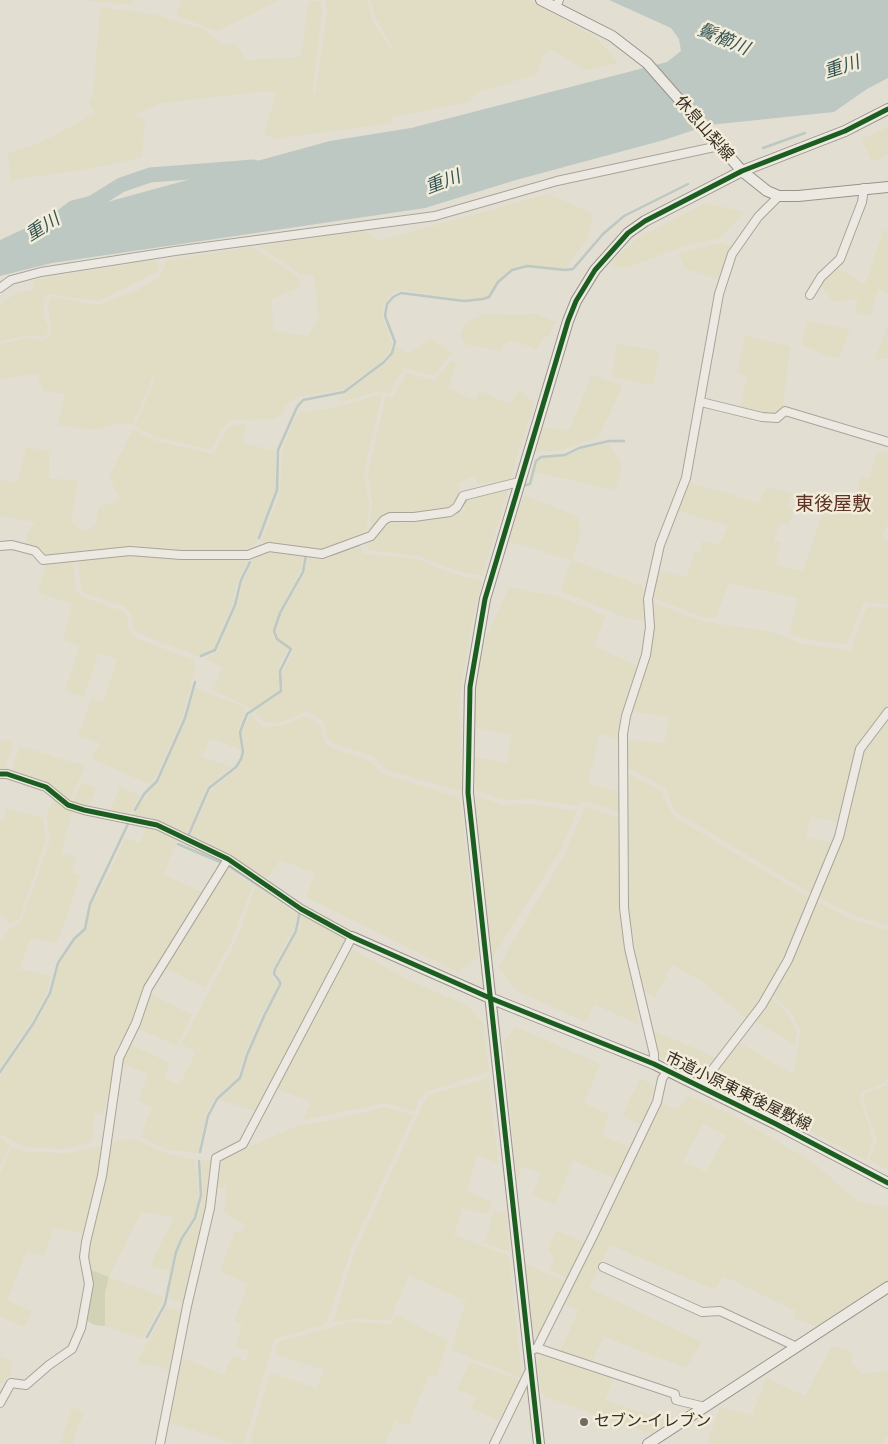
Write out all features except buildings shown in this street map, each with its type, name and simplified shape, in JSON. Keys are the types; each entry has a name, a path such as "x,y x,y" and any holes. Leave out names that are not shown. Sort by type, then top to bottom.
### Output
{"street":[{"name":"休息山梨線","path":"541,0 557,4 612,36 647,63 742,172 758,185 779,196 798,196 888,187"},
{"path":"539,1444 530,1369 533,1350 490,998 468,793 468,719 474,658 481,616 568,320 576,301 595,270 623,238 645,221 742,172 845,131 888,109"},
{"path":"0,288 11,280 50,271 303,233 434,216 557,181 718,145"},
{"path":"810,295 821,277 840,259 862,202 864,188"},
{"path":"654,1064 654,1054 629,948 624,908 623,734 626,716 646,655 650,627 648,598 660,545 686,478 719,294 732,254 758,217 779,196"},
{"path":"701,402 762,417 777,418 785,411 888,442"},
{"path":"0,546 12,545 35,551 43,560 130,551 180,555 248,555 269,547 322,554 371,536 384,520 390,517 414,517 450,512 457,507 463,496 519,482"},
{"path":"700,1086 762,1005 788,960 839,837 860,749 888,712"},
{"path":"0,774 7,774 46,787 68,805 158,825 352,937 243,1144 216,1158 210,1208 187,1306 160,1444"},
{"path":"0,1403 11,1383 26,1385 49,1365 72,1349 81,1328 89,1284 84,1257 86,1242 102,1176 119,1058 136,1023 148,988 225,863"},
{"name":"市道小原東東後屋敷線","path":"352,937 490,998 654,1064 888,1184"},
{"path":"533,1350 638,1143 657,1102 667,1071"},
{"path":"603,1266 702,1312 720,1311 797,1347"},
{"path":"648,1444 888,1287"},
{"path":"533,1350 676,1394 676,1400 705,1407"},
{"path":"494,1444 530,1369"}],"shaded area":[{"path":"84,0 133,0 132,5"},
{"path":"181,0 279,0 218,31 176,16"},
{"path":"326,0 367,0 372,19 390,49 393,48 375,17 370,0 529,0 598,39 618,63 586,70 550,49 542,57 536,75 481,91 468,102 392,117 392,123 275,139 264,135 276,92 257,92 162,103 136,114 145,121 142,157 90,169 10,180 8,153 38,144 96,113 88,101 93,96 100,7 157,15 206,30 222,45 236,44 246,60 301,57 308,1 321,1 322,15 312,94 315,95 327,12"},
{"path":"888,127 888,155 872,161 861,139"},
{"path":"548,194 593,213 588,238 565,269 520,265 509,270 497,281 488,295 482,298 462,299 399,290 389,295 383,306 382,315 392,344 388,353 378,364 342,390 297,397 285,406 284,413 272,419 230,420 221,430 212,450 155,437 135,426 155,380 152,378 133,424 120,423 96,430 58,425 65,394 44,391 37,374 0,379 0,344 28,338 42,340 51,337 48,302 52,297 98,305 134,292 159,278 167,260 252,247 299,277 300,287 272,299 273,331 308,336 319,317 314,276 300,274 259,246 363,231 378,241"},
{"path":"706,203 744,212 720,238 685,246 628,267 613,267 612,261 638,238"},
{"path":"884,230 888,231 888,293 878,289 871,316 855,312 858,300 833,301 820,285 835,267 865,284"},
{"path":"722,243 732,247 721,279 685,269 679,253"},
{"path":"153,260 160,266 155,273 99,301 49,294 44,300 44,316 48,326 47,335 42,337 29,335 0,341 0,304 20,291 32,291 34,280"},
{"path":"534,313 555,321 549,338 544,336 537,350 515,341 508,341 500,351 464,344 460,335 466,322 484,314 522,315"},
{"path":"808,321 850,330 839,358 828,356 801,344"},
{"path":"888,324 888,358 875,359"},
{"path":"745,335 790,346 783,407 774,416 740,408 747,377 737,372"},
{"path":"431,339 452,352 434,376 404,368 389,393 380,391 340,402 341,396 388,362 396,347 408,354"},
{"path":"617,344 660,351 653,385 612,377"},
{"path":"451,360 457,363 448,388 475,401 480,391 510,404 519,390 534,402 510,480 478,484 474,476 458,483 461,494 453,507 418,514 394,514 370,533 372,503 368,473 386,396 393,397 407,373 435,381"},
{"path":"592,375 623,386 598,437 562,450 535,452 542,427 569,431"},
{"path":"378,395 382,396 364,472 369,504 366,536 321,550 275,546 261,541 277,502 280,489 282,450 297,413 334,408"},
{"path":"246,424 243,443 275,451 276,487 270,507 251,552 188,553 131,549 50,558 24,550 28,531 36,522 0,516 0,480 17,483 26,447 49,451 49,479 78,480 71,521 84,532 95,526 99,507 120,499 109,477 133,429 156,441 214,454 224,433 233,425"},
{"path":"609,444 622,465 616,490 534,472 541,458 566,456 579,450"},
{"path":"877,451 885,454 888,451 888,523 882,538 888,540 888,601 886,604 864,602 847,644 811,640 789,634 798,598 729,583 716,617 705,618 651,597 657,570 687,577 695,551 700,552 703,540 719,545 728,526 676,510 687,482 759,503 767,487 792,494 787,508 794,510 789,524 780,523 773,541 781,542 776,565 803,571 827,498 853,509 860,476 870,478"},
{"path":"508,490 482,576 451,569 419,556 368,550 368,544 389,522 410,523 462,514 466,502 470,499"},
{"path":"524,495 577,516 581,532 572,560 643,586 645,621 629,619 561,591 571,560 508,541"},
{"path":"361,547 363,554 417,559 447,572 482,581 470,632 460,694 461,791 386,770 375,757 332,743 327,738 324,722 308,711 279,723 263,722 255,711 284,691 281,675 294,651 278,638 276,630 282,613 305,573 308,558 324,559"},
{"path":"264,551 303,555 301,570 279,612 272,631 274,638 289,649 280,663 279,691 252,709 213,690 222,668 205,659 217,652 237,605 243,582 253,559"},
{"path":"129,554 249,558 238,580 232,605 214,648 198,656 145,636 134,630 131,614 125,607 87,594 81,589 78,558"},
{"path":"73,562 76,591 82,597 122,611 127,616 129,631 137,639 194,660 195,668 183,715 156,777 149,784 92,759 100,743 78,736 91,699 103,702 117,659 99,653 83,697 65,691 80,646 63,640 72,604 38,592 46,564"},
{"path":"509,587 560,597 606,616 594,646 638,666 624,712 619,739 600,734 588,783 619,792 620,812 584,801 578,806 532,799 504,800 476,790 474,757 507,763 511,735 476,727 475,694 485,640"},
{"path":"651,602 705,622 773,632 799,643 851,651 867,606 888,608 888,705 856,747 838,822 811,817 806,838 833,843 810,893 675,811 665,787 626,767 627,740 664,743 669,717 631,711 647,659"},
{"path":"195,688 239,705 246,710 238,730 241,750 210,738 202,757 232,767 207,786 192,824 185,833 154,820 132,815 160,778 186,718"},
{"path":"251,714 262,727 281,726 303,717 309,718 321,726 323,739 328,746 372,762 381,773 460,798 478,958 458,972 306,897 315,873 280,860 266,880 190,836 212,789 237,769 245,752 242,731"},
{"path":"888,718 888,926 856,916 817,897 851,799 864,751"},
{"path":"0,739 13,742 5,770 0,770"},
{"path":"20,746 85,766 70,801 47,783 11,773"},
{"path":"627,773 661,791 673,816 808,897 785,959 747,1019 700,980 672,965 655,998 643,991 627,901"},
{"path":"82,782 97,788 87,808 73,803"},
{"path":"120,787 140,796 130,814 110,810"},
{"path":"484,798 502,805 532,804 577,811 560,851 492,958 475,799"},
{"path":"54,799 73,811 61,853 77,858 72,872 81,875 57,943 30,938 19,969 51,976 46,993 33,1019 0,1067 0,942 10,929 21,922 50,840 46,817"},
{"path":"585,807 620,818 627,948 639,1025 594,1004 586,1022 517,991 498,967 564,856"},
{"path":"7,808 43,818 46,840 19,920 11,924 0,913 0,819 3,820"},
{"path":"148,825 178,838 164,874 201,892 182,928 144,990 133,1021 115,1051 111,1083 103,1114 94,1113 92,1142 65,1149 24,1147 0,1134 0,1077 38,1019 51,994 60,964 77,938 87,929 92,903 108,876 125,838 140,843"},
{"path":"226,868 253,885 230,944 205,988 164,967"},
{"path":"256,886 298,915 294,930 286,941 272,971 272,977 279,986 261,1015 240,1066 238,1078 234,1084 214,1099 206,1114 198,1153 168,1150 140,1137 152,1108 139,1100 148,1074 120,1063 123,1041 170,1063 164,1078 179,1086 196,1052 181,1044 236,941"},
{"path":"814,900 856,921 888,930 888,1075 885,1083 861,1092 861,1102 873,1139 866,1160 710,1078 717,1065 740,1043 794,1075 800,1031 792,1013 772,994"},
{"path":"302,913 345,938 258,1112 219,1100 237,1085 242,1077 247,1056 265,1016 282,987 282,982 276,972 290,941 299,931"},
{"path":"349,948 415,983 468,1006 483,1024 489,1071 426,1092 418,1100 415,1112 385,1103 303,1120 311,1102 277,1089"},
{"path":"151,994 192,1015 177,1045 136,1028"},
{"path":"770,997 789,1016 797,1033 795,1045 755,1021"},
{"path":"516,1027 600,1064 584,1103 609,1114 602,1136 632,1148 617,1179 573,1161 555,1205 532,1195 541,1173 522,1166 517,1181 504,1040"},
{"path":"649,1029 717,1058 698,1073 659,1056"},
{"path":"489,1078 498,1163 477,1155 467,1191 492,1202 488,1214 462,1208 454,1235 509,1256 522,1378 451,1350 466,1301 409,1275 390,1320 354,1319 333,1322 353,1256 423,1104 429,1095"},
{"path":"640,1078 654,1086 643,1125 622,1117"},
{"path":"888,1082 888,1170 869,1160 877,1140 863,1101 865,1093 887,1085"},
{"path":"688,1096 729,1113 814,1163 857,1201 888,1208 888,1281 818,1327 793,1318 796,1311 723,1276 715,1290 610,1245 589,1288 702,1342 686,1368 604,1337 592,1362 560,1351 579,1310 563,1303 662,1103 678,1110","holes":["703,1124 726,1135 706,1172 683,1161"]},
{"path":"385,1107 413,1115 353,1245 326,1324 274,1339 244,1444 234,1444 169,1422 181,1357 224,1375 232,1356 246,1361 249,1351 235,1346 242,1325 234,1321 248,1284 220,1271 235,1231 241,1233 245,1224 224,1213 227,1186 216,1189 223,1158 297,1126 342,1118"},
{"path":"0,1137 10,1145 0,1167"},
{"path":"126,1139 138,1140 167,1154 195,1160 199,1195 195,1215 182,1233 175,1251 171,1271 150,1266 174,1217 141,1212 109,1277 91,1270 87,1255 89,1237 108,1165 109,1149 113,1143"},
{"path":"103,1146 100,1170 82,1234 54,1227 44,1256 27,1251 7,1300 32,1311 25,1327 0,1317 0,1174 12,1147 26,1152 68,1153"},
{"path":"201,1160 214,1160 200,1239 185,1304 168,1298 177,1255 184,1238 198,1219 203,1194"},
{"path":"494,1210 506,1214 510,1252 485,1243"},
{"path":"556,1230 586,1243 568,1279 549,1270 554,1259 548,1249"},
{"path":"526,1264 566,1282 541,1335 533,1333"},
{"path":"109,1277 164,1297 143,1339 105,1326 105,1293"},
{"path":"166,1307 182,1312 169,1370 137,1362"},
{"path":"396,1315 448,1341 436,1378 429,1375 408,1425 395,1420 385,1444 249,1444 270,1373 317,1388 324,1370 275,1354 278,1342 351,1322 391,1324"},
{"path":"832,1346 851,1351 852,1363 862,1374 888,1371 888,1437 885,1437 884,1444 707,1444 720,1407 752,1416 766,1378 805,1396"},
{"path":"0,1356 12,1361 10,1374 3,1384 0,1383"},
{"path":"540,1356 614,1377 605,1400 669,1422 652,1434 545,1397 541,1392 537,1362"},
{"path":"470,1362 520,1381 498,1421 471,1408 476,1397 457,1389"},
{"path":"72,1407 84,1412 73,1439 74,1444 60,1444"}],"green space":[{"path":"91,1270 109,1277 105,1293 105,1326 94,1325 86,1320"}],"water":[{"name":"鬢櫛川","path":"609,0 888,0 888,78 867,89 834,112 709,125 664,140 516,180 425,208 52,263 0,276 0,240 45,219 330,141 411,128 667,62 681,51 679,39 671,28"}],"waterway":[{"path":"763,148 805,133"},
{"name":"重川","path":"51,225 73,208 92,203 121,185 150,175 254,167"},
{"path":"259,538 277,490 278,450 297,407 303,400 344,392 384,362 392,353 395,342 385,316 387,304 393,297 401,293 464,301 483,299 489,297 498,282 512,270 527,266 565,270 573,269 603,234 624,216 688,184"},
{"path":"526,485 530,484 536,461 541,457 565,455 579,448 609,441 624,441"},
{"path":"452,514 458,512 468,497"},
{"path":"331,555 359,545"},
{"path":"189,834 209,788 236,767 241,759 243,752 240,732 247,714 281,691 280,671 291,649 277,639 274,631 280,613 303,572 306,555 308,556"},
{"path":"201,656 215,650 235,605 241,580 250,562"},
{"path":"135,810 144,794 157,781 185,718 195,682"},
{"path":"0,1072 33,1024 50,993 58,963 74,939 85,929 90,904 128,824"},
{"path":"178,844 227,865 299,912 296,931 275,969 274,974 280,985 247,1055 240,1078 217,1099 208,1116 200,1152"},
{"path":"147,1337 165,1304 176,1252 182,1238 195,1218 201,1195 199,1161"}],"cycle path":[{"path":"539,1444 468,793 470,687 485,599 568,321 576,301 595,270 628,233 645,221 742,171 845,131 888,109"},
{"path":"0,774 7,774 46,787 68,805 157,825 228,859 301,909 352,937 490,998 654,1064 776,1124 888,1183"}],"place":[{"name":"セブン-イレブン","path":"584,1422"}],"district":[{"name":"東後屋敷","path":"833,505"}]}
